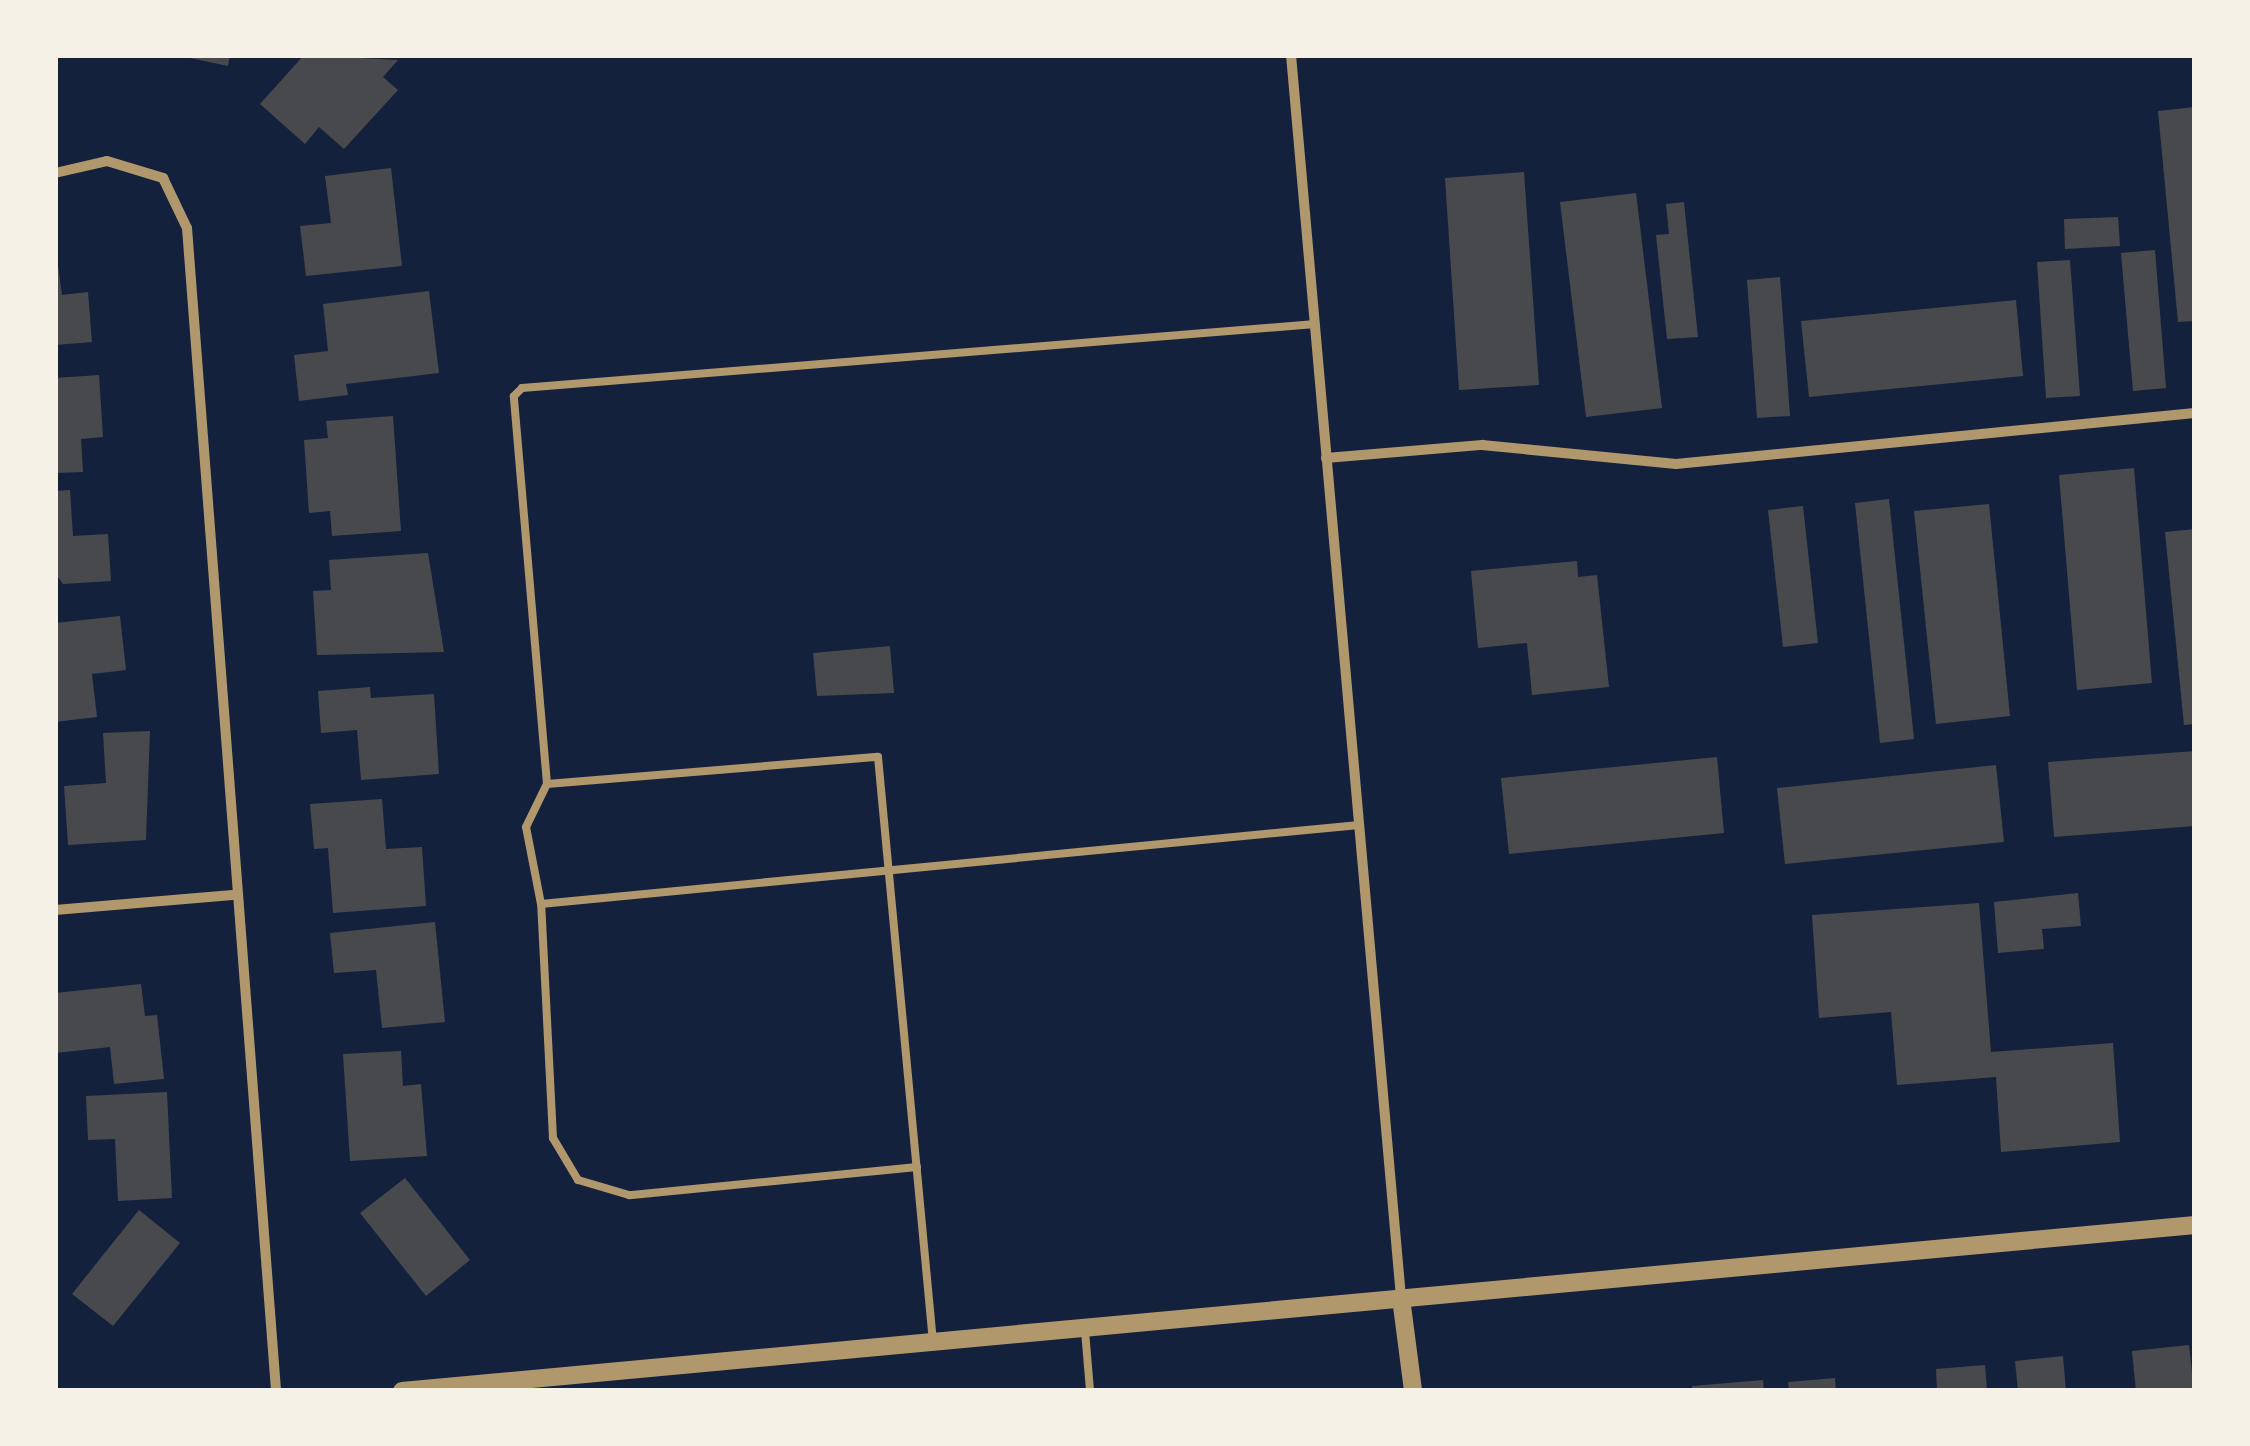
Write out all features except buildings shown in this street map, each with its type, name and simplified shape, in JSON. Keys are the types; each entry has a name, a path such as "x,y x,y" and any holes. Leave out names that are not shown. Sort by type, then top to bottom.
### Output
{"street":[{"path":"1291,55 1401,1298 1413,1391"},
{"path":"55,174 108,161 163,178 187,228 235,895 276,1391"},
{"path":"1326,458 1482,445 1676,464 2195,413"},
{"path":"55,910 235,895"},
{"path":"402,1391 2195,1225"}],"lane":[{"path":"918,1168 629,1195 578,1180 552,1138 541,904 526,827 547,784 514,396 522,388 1315,324"},
{"path":"547,784 871,754 882,764 933,1342"},
{"path":"541,904 1358,825"},
{"path":"1085,1328 1090,1391"}]}
